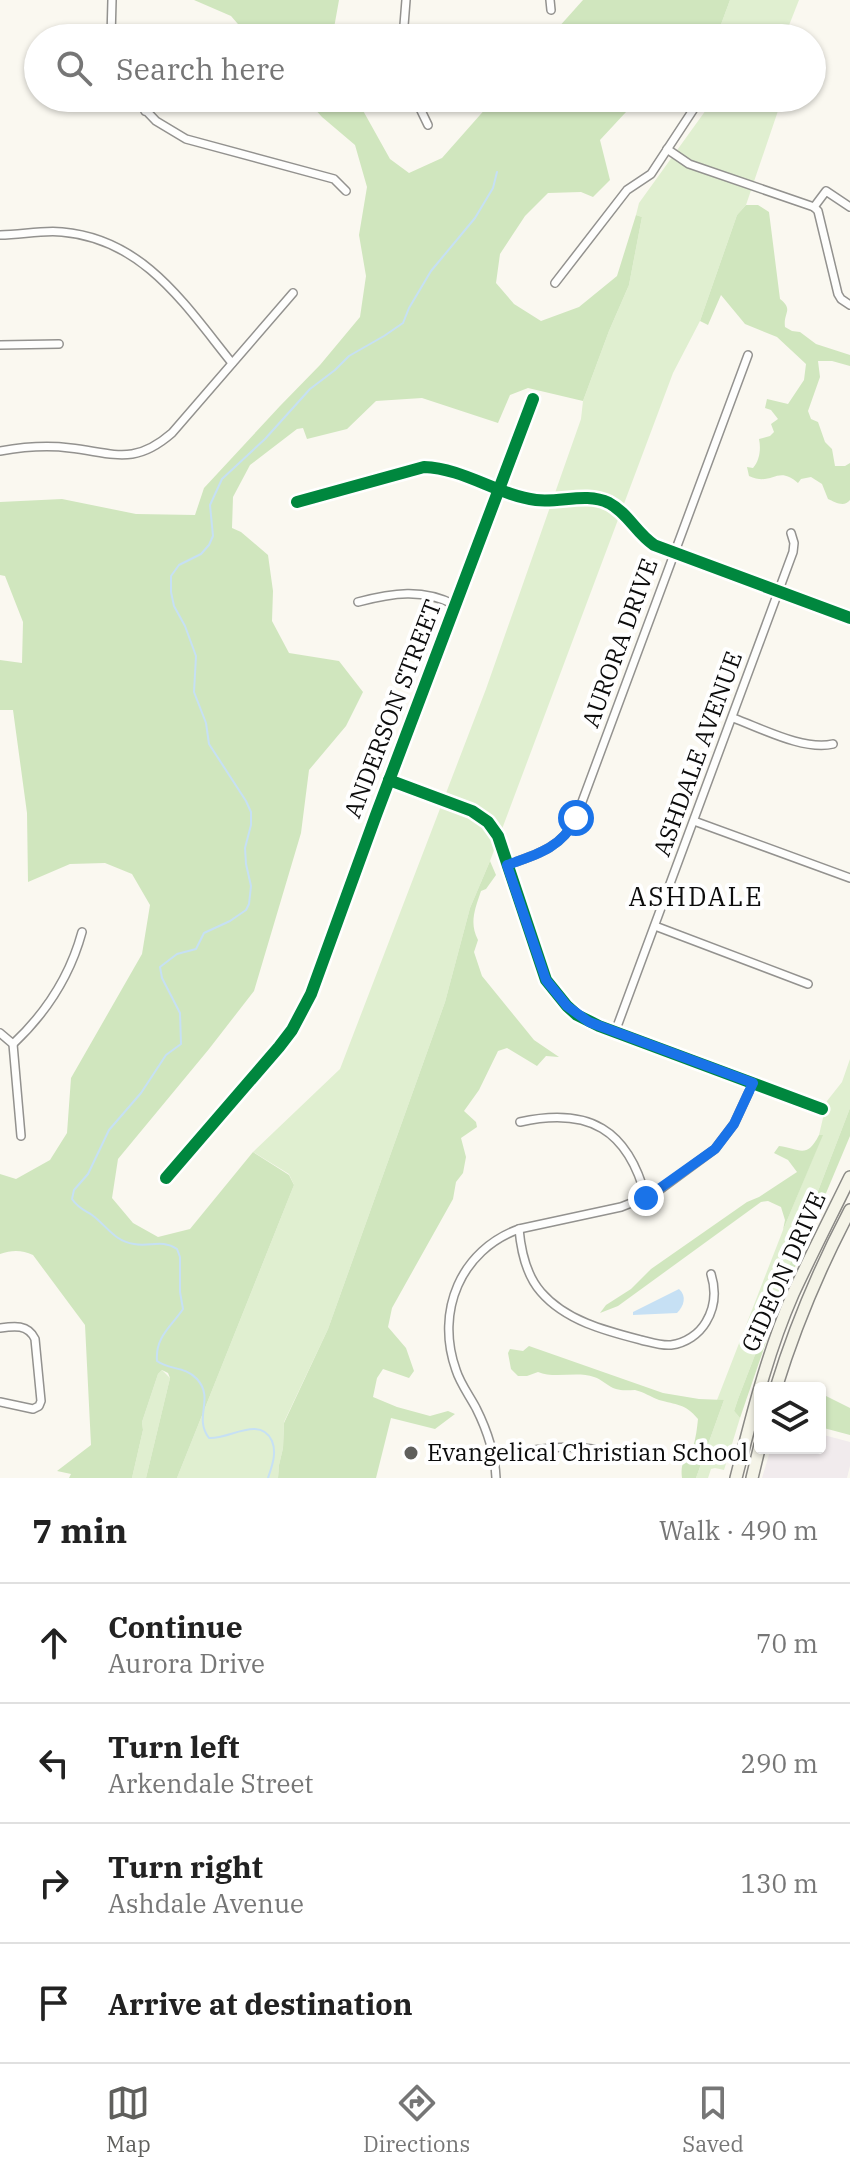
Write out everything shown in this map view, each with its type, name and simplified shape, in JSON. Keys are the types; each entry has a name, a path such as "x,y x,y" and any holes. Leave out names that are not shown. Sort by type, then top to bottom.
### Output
{"main road":[{"name":"GIDEON DRIVE","path":"736,1478 765,1372 792,1295 850,1177"},
{"name":"GIDEON DRIVE","path":"778,1382 816,1280 850,1210"},
{"path":"752,1478 758,1454"}],"street":[{"path":"111,24 112,0"},
{"path":"404,24 406,0"},
{"path":"550,0 551,10"},
{"path":"146,112 186,139 334,179 346,191"},
{"path":"422,112 428,125"},
{"path":"555,283 627,190 651,174 692,112"},
{"path":"667,149 689,164 814,207 818,211 838,294 850,305"},
{"path":"814,207 826,191 850,207"},
{"path":"0,235 46,231 73,233 125,252 169,285 232,363"},
{"path":"0,451 44,446 125,455 151,448 172,433 293,293"},
{"path":"0,345 59,344"},
{"name":"AURORA DRIVE","path":"507,865 552,848 573,824 748,355"},
{"name":"ANDERSON STREET","path":"166,1178 291,1032 311,994 533,399"},
{"path":"297,502 424,467 444,469 533,500 600,499 620,510 645,539 674,553 850,618"},
{"name":"ASHDALE AVENUE","path":"615,1032 779,592 793,552 791,533"},
{"path":"358,602 379,596 413,593 437,597 455,605"},
{"path":"733,718 805,744 833,744"},
{"path":"389,780 481,815 494,829 542,970 552,989 577,1015 822,1109"},
{"path":"694,821 850,878"},
{"path":"655,926 808,984"},
{"path":"13,1044 52,999 72,962 82,932"},
{"path":"0,1033 13,1044 21,1136"},
{"path":"496,1478 484,1424 461,1383 452,1357 448,1327 458,1286 474,1258 495,1240 519,1229 621,1207 646,1198 715,1149 734,1124 753,1083"},
{"path":"520,1122 562,1117 598,1126 624,1146 640,1176 646,1198"},
{"path":"519,1229 530,1274 540,1292 556,1306 601,1329 661,1345 678,1344 705,1324 714,1294 711,1274"},
{"path":"0,1328 18,1326 35,1339 41,1401 33,1409 0,1402"},
{"path":"494,1458 523,1451 567,1447 602,1449 626,1457"}],"shaded area":[{"path":"826,1436 850,1442 847,1478 762,1478 769,1454 826,1454"}],"green space":[{"path":"194,0 339,0 335,24 238,24 231,16"},
{"path":"583,0 730,0 721,24 562,24"},
{"path":"730,0 799,0 790,24 721,24"},
{"path":"318,112 364,112 390,159 409,173 442,158 483,112 626,112 600,140 610,180 593,197 581,192 548,193 525,216 500,254 496,283 514,304 541,321 579,307 617,276 636,215 642,217 629,285 583,401 528,388 510,395 498,423 422,398 376,401 347,429 307,439 303,428 297,429 250,465 233,497 232,528 268,555 273,591 272,621 289,653 339,661 363,692 346,726 309,770 301,833 254,991 118,1159 112,1198 133,1223 158,1237 190,1229 253,1152 289,1175 294,1185 177,1478 146,1478 170,1378 162,1370 142,1422 132,1478 69,1478 71,1474 57,1471 91,1445 85,1325 33,1255 17,1251 0,1254 0,1174 16,1179 50,1160 67,1133 71,1078 142,954 150,905 132,874 105,863 70,864 28,882 27,813 13,710 0,710 0,660 22,663 23,622 5,576 0,575 0,502 62,499 136,514 195,515 204,488 320,365 360,317 366,276 359,235 367,187 355,145"},
{"path":"705,112 778,112 746,205 737,215 700,321 673,373 470,908 445,1002 328,1329 284,1422 278,1478 177,1478 294,1185 289,1174 253,1152 340,1069 486,689 581,419 583,401 629,285 642,217 636,215 639,203"},
{"path":"746,205 758,205 769,212 780,299 787,309 785,327 800,332 816,344 850,355 850,366 818,361 820,377 808,411 811,419 818,422 825,442 832,449 835,466 850,463 850,500 845,504 828,499 822,484 811,477 798,483 785,475 764,479 749,476 747,467 753,468 759,458 759,439 774,432 771,424 778,419 765,408 767,399 788,404 804,380 806,364 777,337 745,324 721,295 708,325 700,321 737,215"},
{"path":"490,861 496,875 481,891 473,922 478,940 474,952 482,976 534,1040 559,1057 546,1056 537,1066 507,1048 498,1051 479,1090 464,1111 477,1127 461,1138 466,1157 463,1173 456,1182 453,1199 392,1308 388,1327 406,1348 414,1371 409,1378 383,1369 377,1378 373,1397 430,1416 448,1411 455,1414 435,1429 391,1418 376,1478 278,1478 284,1423 328,1329 445,1002 470,908"},
{"path":"850,1059 850,1108 738,1399 734,1411 740,1418 724,1470 711,1469 708,1478 696,1478 724,1400 717,1400 822,1136 819,1135 827,1101 842,1082"},
{"path":"850,1108 850,1136 777,1310 740,1418 734,1411 738,1399"},
{"path":"819,1135 823,1135 783,1230 785,1220 781,1207 768,1201 761,1202 618,1306 600,1313 651,1269 747,1202 797,1172 788,1160 774,1153 779,1146 807,1150"},
{"path":"529,1346 663,1393 724,1400 696,1478 682,1478 683,1463 693,1447 698,1419 689,1410 635,1390 610,1387 587,1375 538,1372 518,1376 511,1369 508,1353 510,1349 523,1351"},
{"path":"162,1370 170,1378 146,1478 132,1478 142,1422"},
{"path":"826,1396 850,1408 850,1435 826,1429"}],"water":[{"path":"679,1289 684,1301 677,1313 633,1315 633,1312"}],"waterway":[{"path":"268,1478 274,1450 267,1433 252,1429 209,1438 203,1423 202,1386 187,1372 157,1361 161,1339 183,1309 177,1249 166,1244 140,1245 121,1240 72,1199 74,1190 88,1174 109,1130 141,1093 166,1055 181,1044 180,1013 162,978 160,967 177,954 196,949 204,933 230,921 246,910 249,904 251,886 245,848 251,812 209,744 206,723 194,692 196,656 174,606 171,576 179,565 201,554 209,545 213,536 210,505 222,479 265,439 310,389 349,356 403,323 431,271 475,218 493,188 497,172"}],"cycle path":[{"path":"166,1178 279,1047 311,994 533,399"},
{"path":"297,502 424,467 453,472 536,500 591,498 609,503 622,512 654,545 850,618"},
{"path":"389,780 472,811 488,822 498,836 546,980 577,1015 822,1109"}],"place":[{"name":"Evangelical Christian School","path":"411,1453"}],"district":[{"name":"ASHDALE","path":"696,897"}],"route":[{"path":"576,818 567,834 552,848 507,865 542,970 552,989 577,1015 589,1022 753,1083 734,1124 715,1149 646,1198"}]}
